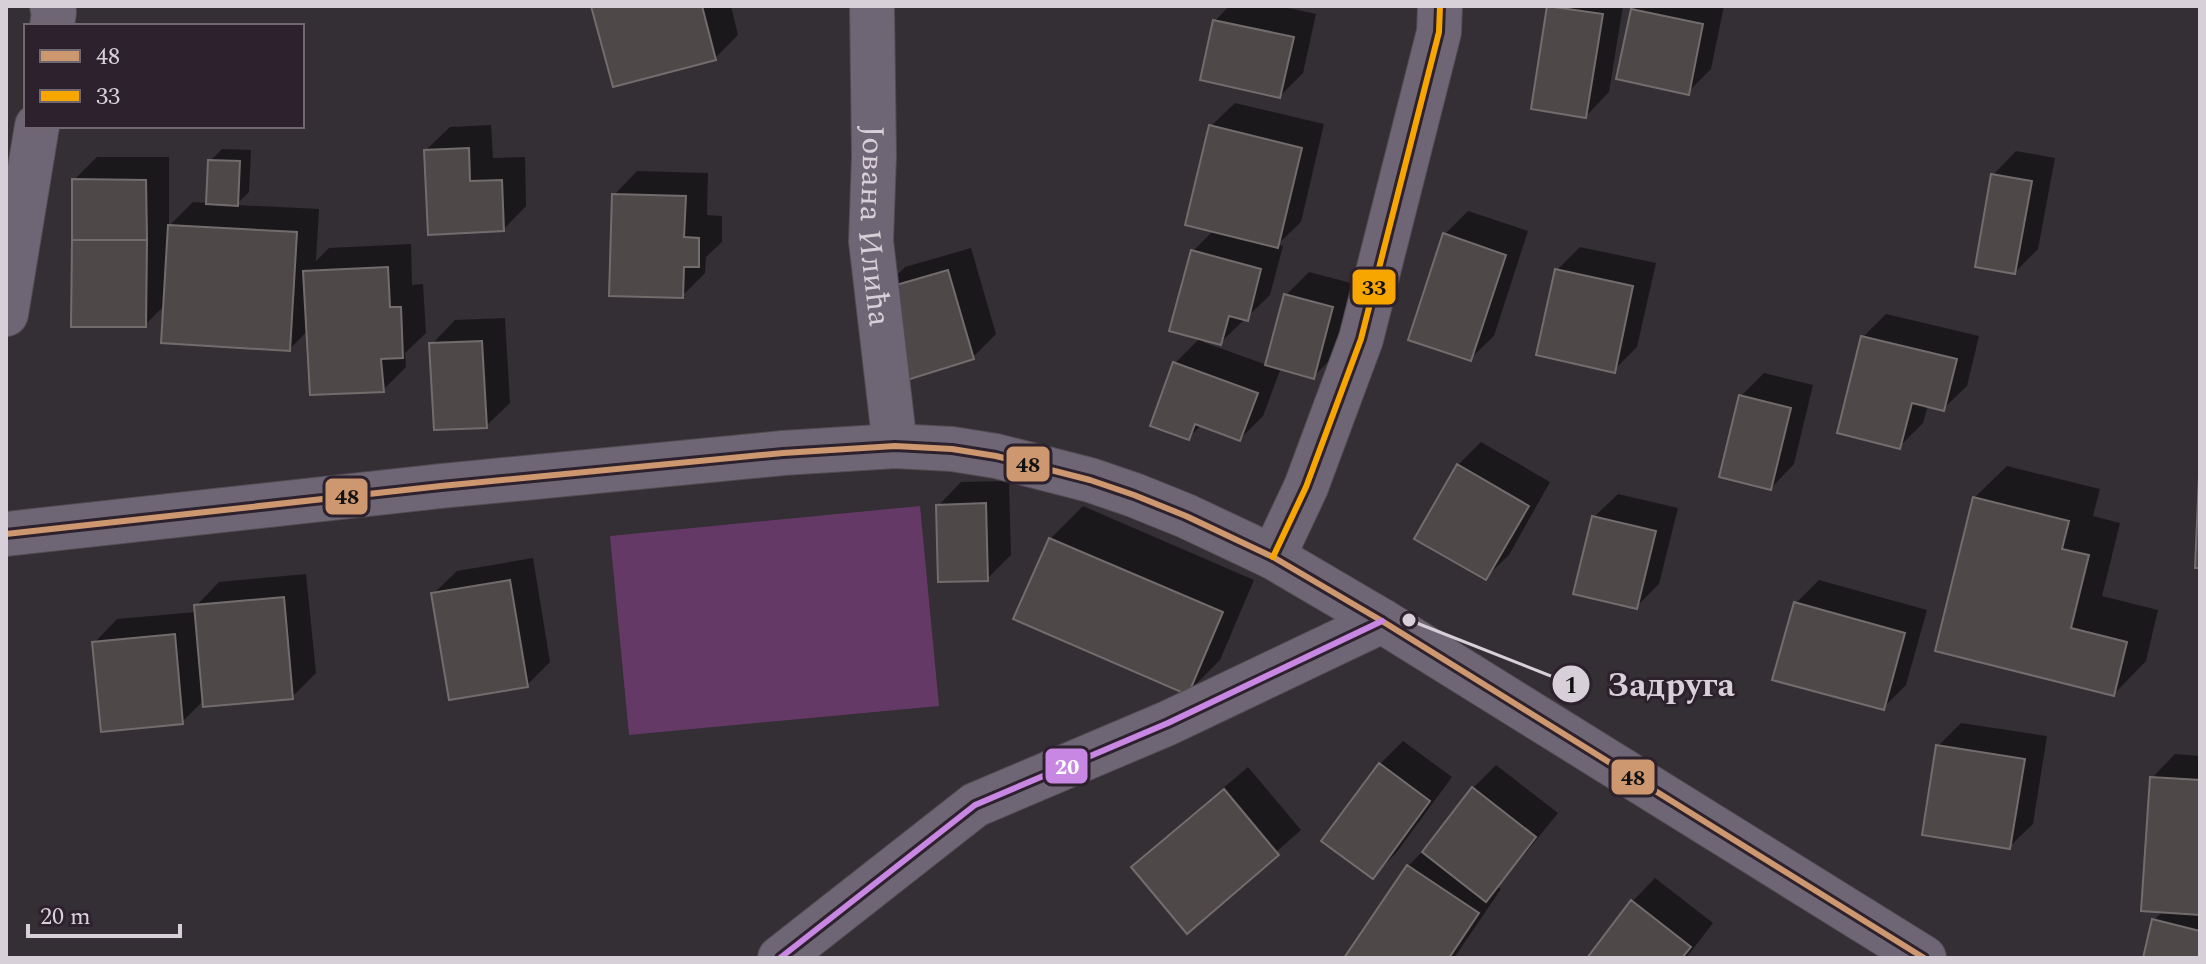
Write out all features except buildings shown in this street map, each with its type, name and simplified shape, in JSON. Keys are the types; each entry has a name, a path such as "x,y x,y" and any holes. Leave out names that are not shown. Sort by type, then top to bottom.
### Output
{"street":[{"name":"Јована Илића","path":"872,6 874,156 871,241 895,446"},
{"path":"1273,557 1306,487 1361,339 1439,32 1440,6"},
{"path":"6,314 37,128"},
{"path":"6,534 441,486 783,453 895,446 952,449 996,456 1090,480 1186,516 1273,557 1382,621 1924,958"},
{"path":"780,958 975,805 1168,723 1382,621"}],"shaded area":[{"path":"920,506 939,706 629,735 610,536"}],"transit line":[{"name":"33","path":"1273,557 1306,487 1361,339 1439,32 1440,6"},
{"name":"48","path":"6,534 441,486 783,453 895,446 952,449 996,456 1090,480 1134,495 1273,557 1382,621 1924,958"},
{"name":"20","path":"780,958 975,805 1168,723 1382,621"}],"place":[{"name":"Задруга","path":"1409,620"}]}
